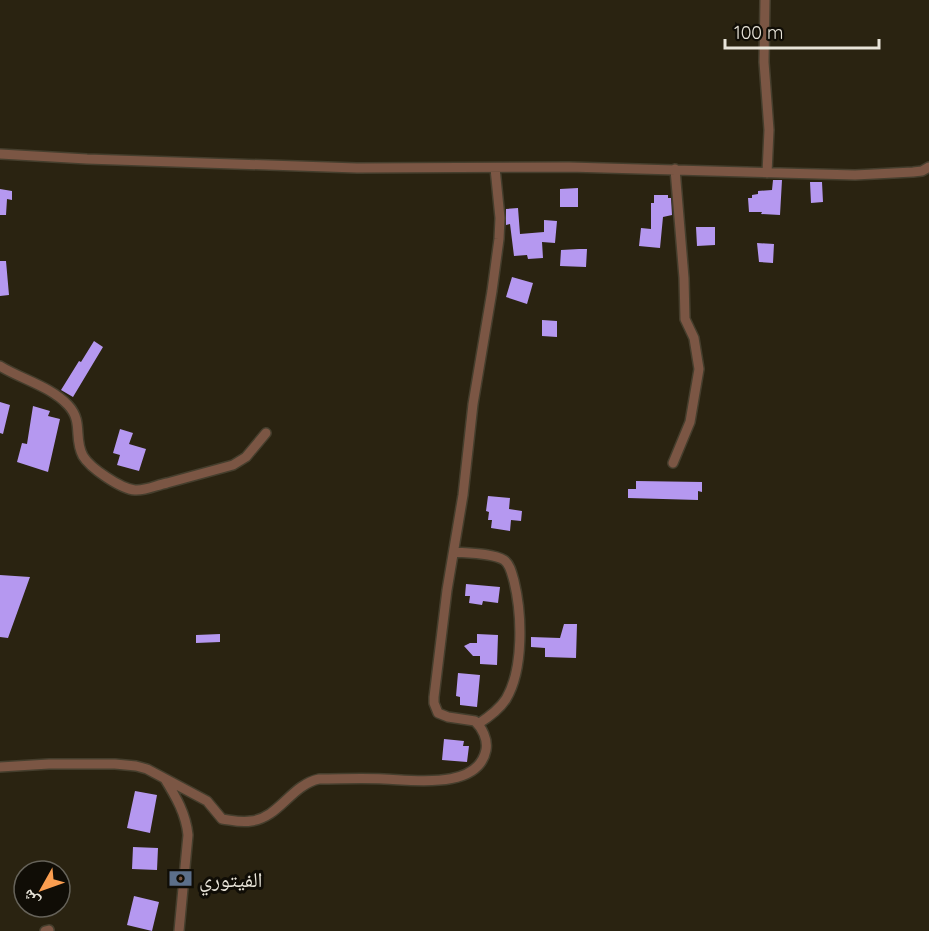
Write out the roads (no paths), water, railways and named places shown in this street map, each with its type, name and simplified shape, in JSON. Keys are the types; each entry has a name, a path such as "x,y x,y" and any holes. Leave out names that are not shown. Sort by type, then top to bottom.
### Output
{"street":[{"path":"765,0 764,62 769,130 767,173"},
{"path":"0,154 274,165 675,169 855,175 913,172 929,167"},
{"path":"0,767 115,764 147,770 207,801 222,819 251,821 263,818 309,781 447,779 470,772 479,764 486,751 486,739 478,724 470,719 443,716 438,713 434,703 447,590 463,495 473,404 499,239 500,218 495,168"},
{"path":"672,463 690,422 699,369 694,338 686,319 675,169"},
{"path":"0,366 54,394 66,403 74,412 78,422 79,447 84,458 96,470 117,484 134,490 233,465 246,456 266,433"},
{"path":"454,552 486,555 507,562 516,590 520,613 513,682 498,709 478,724"},
{"path":"165,779 187,821 188,836 179,931"}],"place":[{"name":"الفيتوري","path":"181,879"}]}
